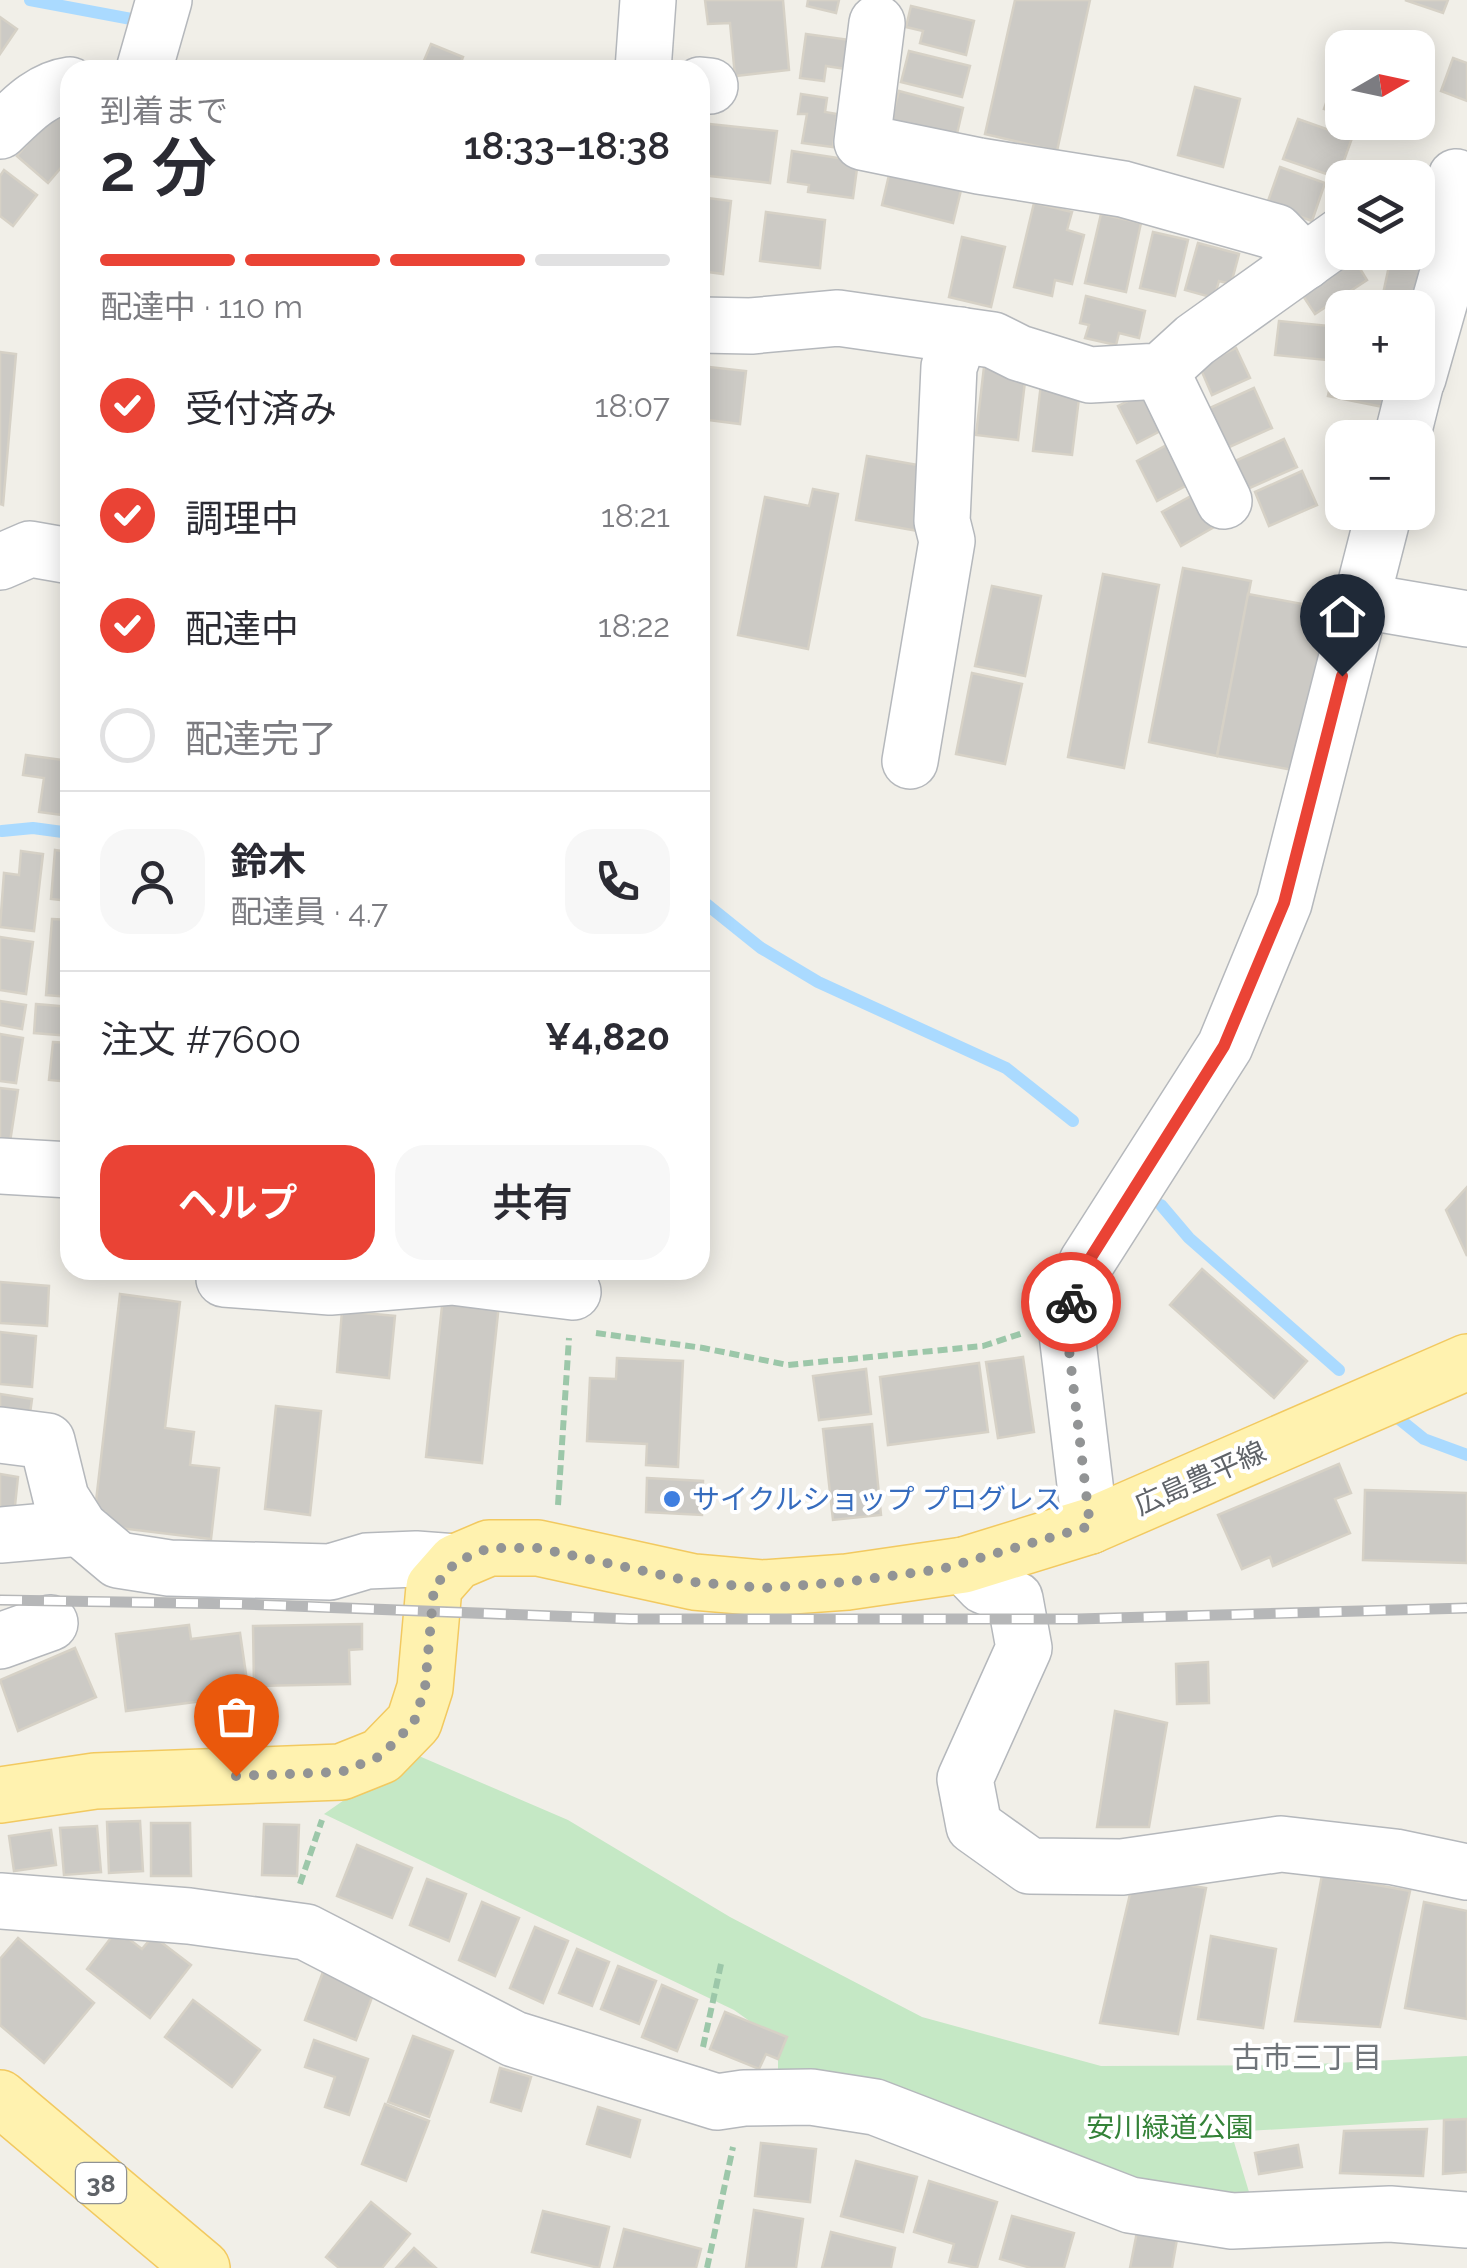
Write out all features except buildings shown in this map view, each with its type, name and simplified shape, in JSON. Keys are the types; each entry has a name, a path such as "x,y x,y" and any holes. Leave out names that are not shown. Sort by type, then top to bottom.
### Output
{"main road":[{"name":"広島豊平線","path":"456,1562 489,1548 538,1548 694,1582 764,1588 846,1582 964,1565 1090,1526 1467,1362"},
{"path":"0,1794 95,1781 341,1772 381,1756 414,1722 425,1688 434,1587 456,1562"},
{"name":"38","path":"0,2098 202,2268"}],"street":[{"path":"147,60 164,0"},
{"path":"644,60 648,0"},
{"path":"877,23 862,142 1123,189 1324,249"},
{"path":"0,130 26,105 60,86"},
{"path":"1435,317 1460,230 1447,181"},
{"path":"710,325 752,326 838,318 992,340 1090,376 1160,370 1195,340 1324,249"},
{"path":"910,761 947,541 942,520 949,367 960,334"},
{"path":"1160,370 1224,501"},
{"path":"1090,1526 1065,1316 1088,1262 1224,1046 1284,903 1380,530"},
{"path":"0,562 30,549 60,554"},
{"path":"1362,600 1467,619"},
{"path":"0,1166 60,1169"},
{"path":"237,1280 330,1287 391,1280"},
{"path":"474,1280 571,1311"},
{"path":"0,1435 47,1441 60,1498 80,1528 118,1560 169,1568 330,1572 367,1561 456,1562"},
{"path":"0,1536 80,1528"},
{"path":"964,1565 984,1586 1015,1598 1024,1648 964,1779 974,1826 1030,1866 1122,1867 1281,1844 1395,1857 1467,1872"},
{"path":"0,1902 189,1916 306,1932 514,2039 731,2100 811,2098 874,2107 1130,2205 1232,2221 1390,2214 1467,2220"}],"path":[{"path":"558,1509 571,1311 703,1348 788,1365 983,1346 1065,1316"},
{"path":"286,1928 324,1814"},
{"path":"708,2268 731,2100 702,2047 721,1964"}],"green space":[{"name":"安川緑道公園","path":"412,1753 568,1820 730,1917 922,2017 1101,2066 1298,2065 1467,2056 1467,2118 1231,2132 1252,2202 1141,2184 778,2077 778,2041 734,2010 324,1814"}],"waterway":[{"path":"30,0 142,21"},
{"path":"2,831 33,828 60,832"},
{"path":"710,907 761,948 818,982 1006,1068 1073,1121"},
{"path":"1161,1205 1189,1238 1339,1370"},
{"path":"1393,1414 1424,1439 1467,1455"}],"railway":[{"path":"0,1600 241,1604 630,1619 1078,1619 1467,1608"}],"way so far":[{"path":"236,1776 341,1772 381,1756 414,1722 425,1688 434,1587 456,1562 489,1548 538,1548 694,1582 764,1588 846,1582 964,1565 1090,1526 1065,1316 1071,1302"}],"place":[{"name":"サイクルショップ プログレス","path":"672,1499"}],"district":[{"name":"古市三丁目","path":"1307,2058"}],"route":[{"path":"1071,1302 1088,1262 1224,1046 1284,903 1342,676"}]}
